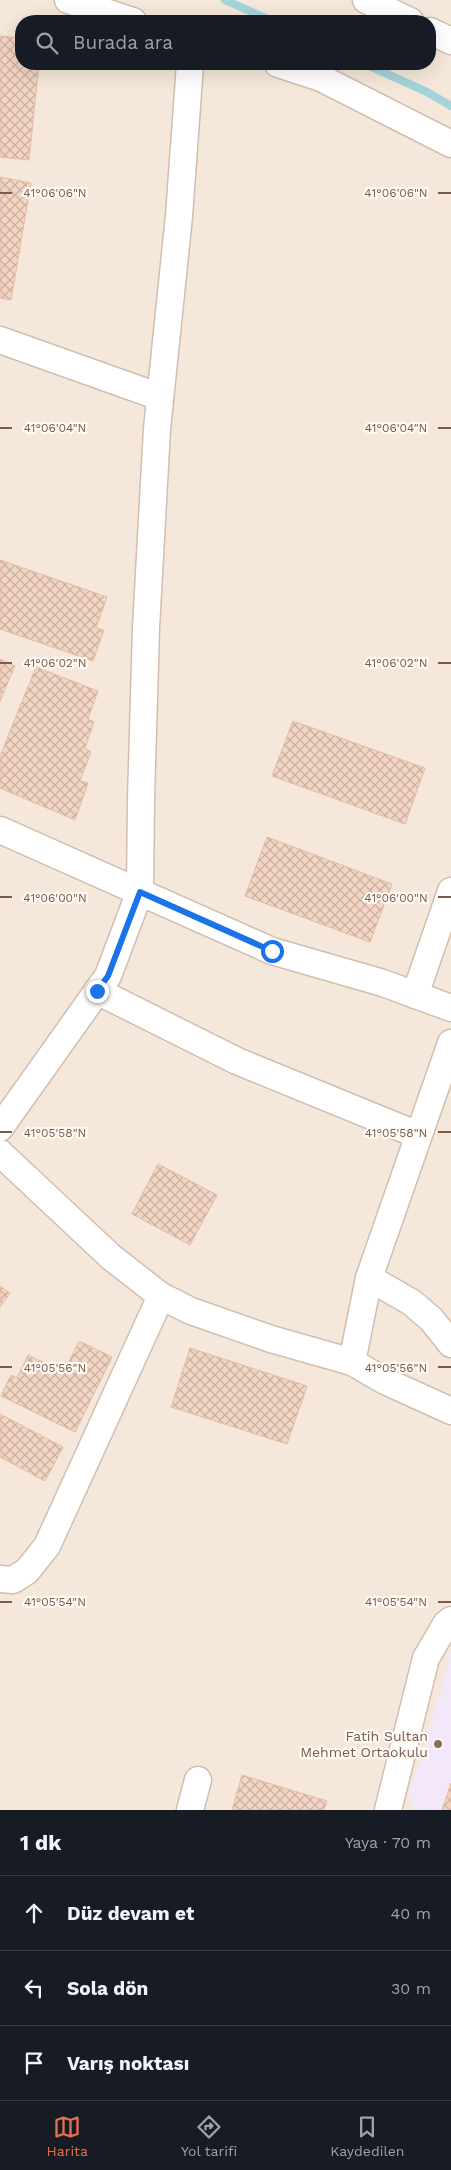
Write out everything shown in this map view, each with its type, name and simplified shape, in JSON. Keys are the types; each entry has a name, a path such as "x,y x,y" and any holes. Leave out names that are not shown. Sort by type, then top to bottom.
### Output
{"street":[{"path":"68,0 114,15"},
{"path":"366,0 397,15"},
{"path":"436,34 451,41"},
{"path":"5,1110 108,976 140,892 146,628 157,429 179,216 190,70"},
{"path":"296,70 321,78 451,144"},
{"path":"0,340 160,397"},
{"path":"0,830 272,951 383,983 451,1008"},
{"path":"415,996 451,891"},
{"path":"97,991 236,1062 418,1135"},
{"path":"352,1362 369,1278 451,1043"},
{"path":"0,1153 111,1257 161,1296 191,1311 271,1339 352,1362 385,1382 451,1411"},
{"path":"369,1278 418,1308 431,1319 451,1344"},
{"path":"0,1579 13,1580 27,1571 47,1546 161,1296"},
{"path":"388,1810 426,1658 446,1624 451,1620"},
{"path":"190,1810 198,1780"}],"shaded area":[{"path":"0,0 451,0 451,1810 0,1810"},
{"name":"Fatih Sultan Mehmet Ortaokulu","path":"451,1650 451,1810 415,1810 408,1796 442,1688"}],"building":[{"path":"0,36 15,37 15,70 38,70 29,160 0,157"},
{"path":"0,177 31,183 11,300 0,298"},
{"path":"0,560 107,597 96,628 104,630 93,661 0,629"},
{"path":"0,659 15,666 0,701"},
{"path":"36,667 98,691 88,719 94,722 85,748 91,752 80,781 88,783 75,820 0,788 0,756"},
{"path":"293,721 425,768 405,824 272,776"},
{"path":"267,837 392,884 370,942 245,896"},
{"path":"158,1164 217,1195 190,1245 132,1214"},
{"path":"0,1286 10,1293 0,1307"},
{"path":"79,1341 112,1357 75,1432 1,1396 11,1375 17,1378 28,1355 64,1372"},
{"path":"190,1348 307,1386 287,1444 171,1407"},
{"path":"0,1414 63,1447 45,1481 0,1457"},
{"path":"242,1775 327,1801 324,1810 232,1810"},
{"path":"451,1783 451,1810 442,1810"}],"waterway":[{"path":"225,0 259,15"},
{"path":"378,70 427,92 451,106"}],"place":[{"name":"Fatih Sultan Mehmet Ortaokulu","path":"438,1744"}],"route":[{"path":"97,991 108,976 140,892 272,951"}]}
